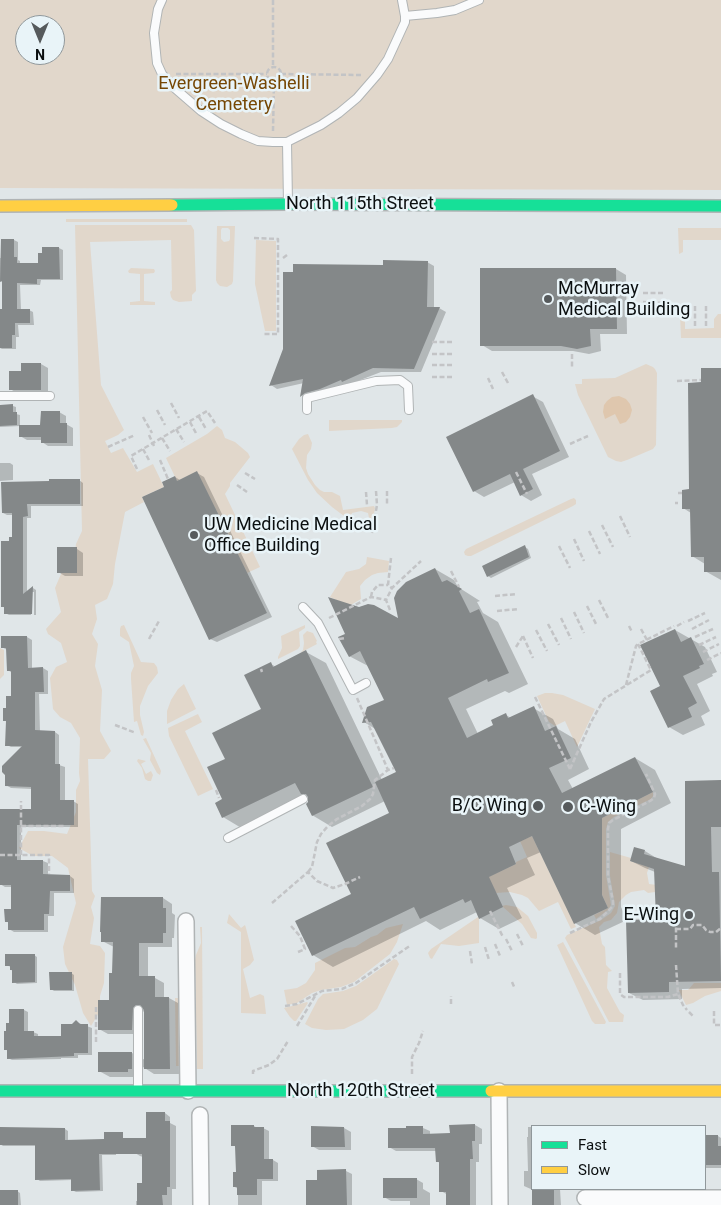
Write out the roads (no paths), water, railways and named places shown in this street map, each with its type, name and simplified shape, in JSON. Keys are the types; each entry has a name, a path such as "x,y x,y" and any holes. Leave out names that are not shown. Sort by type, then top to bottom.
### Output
{"street":[{"name":"North 115th Street","path":"0,206 288,204 721,206"},
{"path":"186,921 188,1091"},
{"name":"North 120th Street","path":"0,1091 693,1090 721,1092"},
{"path":"499,1091 500,1205"},
{"path":"200,1115 201,1205"},
{"path":"585,1198 721,1198"}],"lane":[{"path":"162,0 158,9 154,33 154,43 162,74 171,85 201,111 221,124 258,140 273,142 287,142 321,125 357,98 388,59 403,28 405,16 402,0"},
{"path":"405,16 455,10 479,0"},
{"path":"287,142 288,204"},
{"path":"307,410 307,398 376,380 400,380 408,386 409,410"},
{"path":"0,396 50,396"},
{"path":"303,607 318,623 353,690 366,683"},
{"path":"228,838 303,799"},
{"path":"138,1010 138,1091"}],"place":[{"name":"McMurray Medical Building","path":"548,299"},
{"name":"UW Medicine Medical Office Building","path":"194,535"},
{"name":"B/C Wing","path":"538,806"},
{"name":"C-Wing","path":"568,807"},
{"name":"E-Wing","path":"689,915"}],"park label":[{"name":"Evergreen-Washelli Cemetery","path":"234,94"}]}
